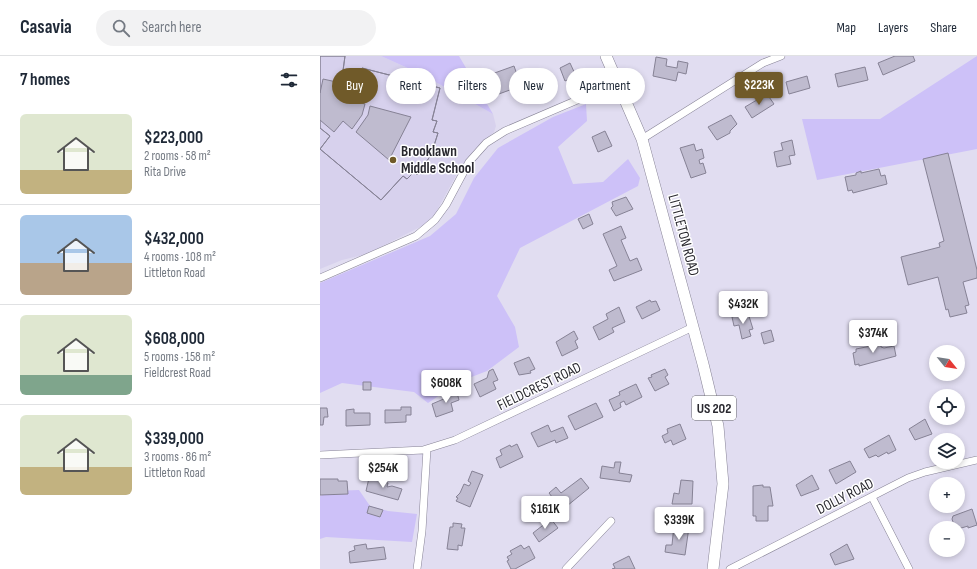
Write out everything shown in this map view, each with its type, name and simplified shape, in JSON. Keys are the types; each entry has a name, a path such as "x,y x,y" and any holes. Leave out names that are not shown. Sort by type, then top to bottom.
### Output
{"main road":[{"name":"LITTLETON ROAD","path":"606,56 611,68"},
{"name":"LITTLETON ROAD","path":"627,104 642,139 718,426 722,455 723,484 713,569"}],"street":[{"path":"642,139 763,63 781,56"},
{"path":"320,278 416,236 426,229 446,205 475,153 495,136 569,104"},
{"name":"FIELDCREST ROAD","path":"320,454 427,449 455,440 693,327"},
{"path":"417,569 422,524 427,449"},
{"name":"DOLLY ROAD","path":"730,569 872,497 925,472 977,460"},
{"path":"872,497 909,569"},
{"path":"566,569 611,521"}],"shaded area":[{"name":"Brooklawn Middle School","path":"320,56 381,56 408,68 386,68 386,104 436,104 436,82 444,87 444,104 475,104 493,114 496,126 494,132 474,150 459,170 435,214 424,225 367,254 342,260 320,269"},
{"path":"381,56 459,56 466,68 444,68 444,87 436,82 436,68 408,68"},
{"path":"977,56 977,149 817,180 802,119 880,119"},
{"path":"475,104 487,104 493,114"},
{"path":"586,104 587,121 558,147 573,184 603,182 628,159 640,178 638,186 520,248 497,296 515,327 519,347 487,371 461,381 428,403 414,392 342,383 320,393 320,283 430,236 456,214 474,178 498,148 553,117"},
{"path":"359,490 370,506 388,511 417,514 412,542 326,537 320,539 320,496 332,491"}],"building":[{"path":"320,56 345,56 343,68 332,68 332,81 323,79 320,93"},
{"name":"Brooklawn Middle School","path":"320,56 345,56 343,68 332,68 332,104 378,104 378,72 386,74 386,104 436,104 432,120 437,121 433,132 438,133 431,155 417,175 414,172 407,179 403,176 381,200 320,149 330,136 320,128"},
{"path":"895,56 913,56 915,61 883,75 878,63"},
{"path":"656,57 667,59 666,66 677,68 678,61 688,63 686,74 678,72 676,81 653,76"},
{"path":"570,63 572,68 566,68 565,81 560,68"},
{"path":"514,66 515,68 509,68 509,90 501,93 501,71"},
{"path":"865,67 868,80 838,87 835,74"},
{"path":"378,72 386,74 386,104 436,104 432,120 437,121 433,132 438,133 431,155 417,175 414,172 407,179 403,176 381,200 320,149 330,136 320,128 320,120 334,132 343,121 352,129 362,115 365,104 378,104","holes":["370,106 411,117 389,160 356,132 368,115"]},
{"path":"807,76 810,88 789,94 786,82"},
{"path":"436,87 440,88 436,104"},
{"name":"Brooklawn Middle School","path":"436,87 440,88 436,104"},
{"path":"767,94 774,104 752,118 745,107"},
{"path":"731,115 737,124 730,131 730,133 717,140 708,127"},
{"path":"605,131 612,146 598,152 592,137"},
{"path":"792,140 795,155 789,156 791,164 777,167 774,152 783,150 781,143"},
{"path":"694,144 696,151 702,149 704,158 699,160 700,164 703,163 706,173 691,178 680,148"},
{"path":"948,153 977,270 977,278 963,282 969,305 965,306 967,313 950,317 948,309 946,310 938,277 908,285 901,257 940,247 939,243 944,241 923,159"},
{"path":"879,169 881,176 885,175 887,184 853,193 852,190 848,191 845,177 856,175 856,173 861,171 861,173"},
{"path":"626,197 633,209 616,216 611,208 613,206 612,202"},
{"path":"589,214 593,224 583,229 578,219"},
{"path":"621,226 626,238 621,240 630,261 637,258 642,270 614,281 609,270 617,266 603,234"},
{"path":"650,300 651,302 656,301 660,310 642,319 636,307"},
{"path":"619,307 625,322 612,328 614,332 599,340 593,327 608,319 606,314"},
{"path":"748,313 753,329 749,330 751,336 742,339 739,325 734,326 732,317"},
{"path":"771,330 774,341 764,344 761,333"},
{"path":"574,331 578,339 575,341 578,348 562,356 556,342"},
{"path":"881,344 881,347 884,348 894,346 896,356 859,366 859,364 855,365 853,353 856,352 856,349"},
{"path":"529,357 535,369 530,371 531,373 519,375 514,363"},
{"path":"493,369 498,380 493,382 496,389 480,397 474,384 487,378 489,371"},
{"path":"665,369 668,375 665,377 669,384 655,391 648,378 652,377 651,375"},
{"path":"363,382 371,382 371,390 363,390"},
{"path":"636,384 642,397 626,405 624,401 620,403 621,407 614,411 609,400 620,395 619,392"},
{"path":"456,389 459,400 451,403 453,411 436,417 432,404 446,398 444,394"},
{"path":"596,403 603,417 575,430 568,416"},
{"path":"401,407 411,407 411,415 406,415 406,422 385,423 385,410 401,410"},
{"path":"320,408 327,408 328,417 324,417 323,425 320,425"},
{"path":"354,409 354,413 370,413 370,425 346,426 346,410"},
{"path":"925,419 932,433 915,440 909,429"},
{"path":"680,424 686,439 673,445 671,440 665,443 662,436 668,433 667,429"},
{"path":"548,425 551,432 563,427 568,438 556,443 555,440 538,447 531,433"},
{"path":"889,435 896,450 888,454 887,452 878,457 876,455 869,458 864,449"},
{"path":"517,444 523,457 500,468 496,458 502,455 500,450 510,445 511,447"},
{"path":"850,461 856,472 836,484 829,470"},
{"path":"615,462 621,462 619,473 632,475 630,482 600,478 602,466 614,468"},
{"path":"472,471 483,475 470,507 456,501 458,498 456,497 460,493 464,484 469,486 471,483 468,481"},
{"path":"812,475 819,489 801,496 796,485"},
{"path":"369,478 388,483 387,487 392,486 402,489 398,500 366,491"},
{"path":"581,478 589,488 562,510 549,493 556,487 561,493"},
{"path":"320,479 338,479 338,481 347,481 348,494 320,495"},
{"path":"681,480 693,481 692,504 672,504 674,493 679,494"},
{"path":"763,485 763,487 770,487 773,506 768,506 768,521 756,521 756,516 753,516 753,486"},
{"path":"369,506 383,510 380,517 367,513"},
{"path":"972,509 977,525 968,528 968,526 965,527 965,521 953,521 953,516 965,513 965,512"},
{"path":"551,519 558,528 539,542 533,533"},
{"path":"453,523 462,524 461,528 465,528 462,546 458,545 458,550 447,549 450,527 453,527"},
{"path":"674,525 689,527 685,555 665,552 666,545 672,545"},
{"path":"366,544 367,549 384,547 386,559 350,563 349,552 355,550 354,546"},
{"path":"847,544 854,559 835,565 830,554"},
{"path":"521,545 524,549 529,546 535,558 515,569 511,569 507,561 509,560 507,557 512,554 510,551"},
{"path":"629,556 635,569 612,569 615,568 613,564"}],"place":[{"name":"Brooklawn Middle School","path":"393,160"}]}
